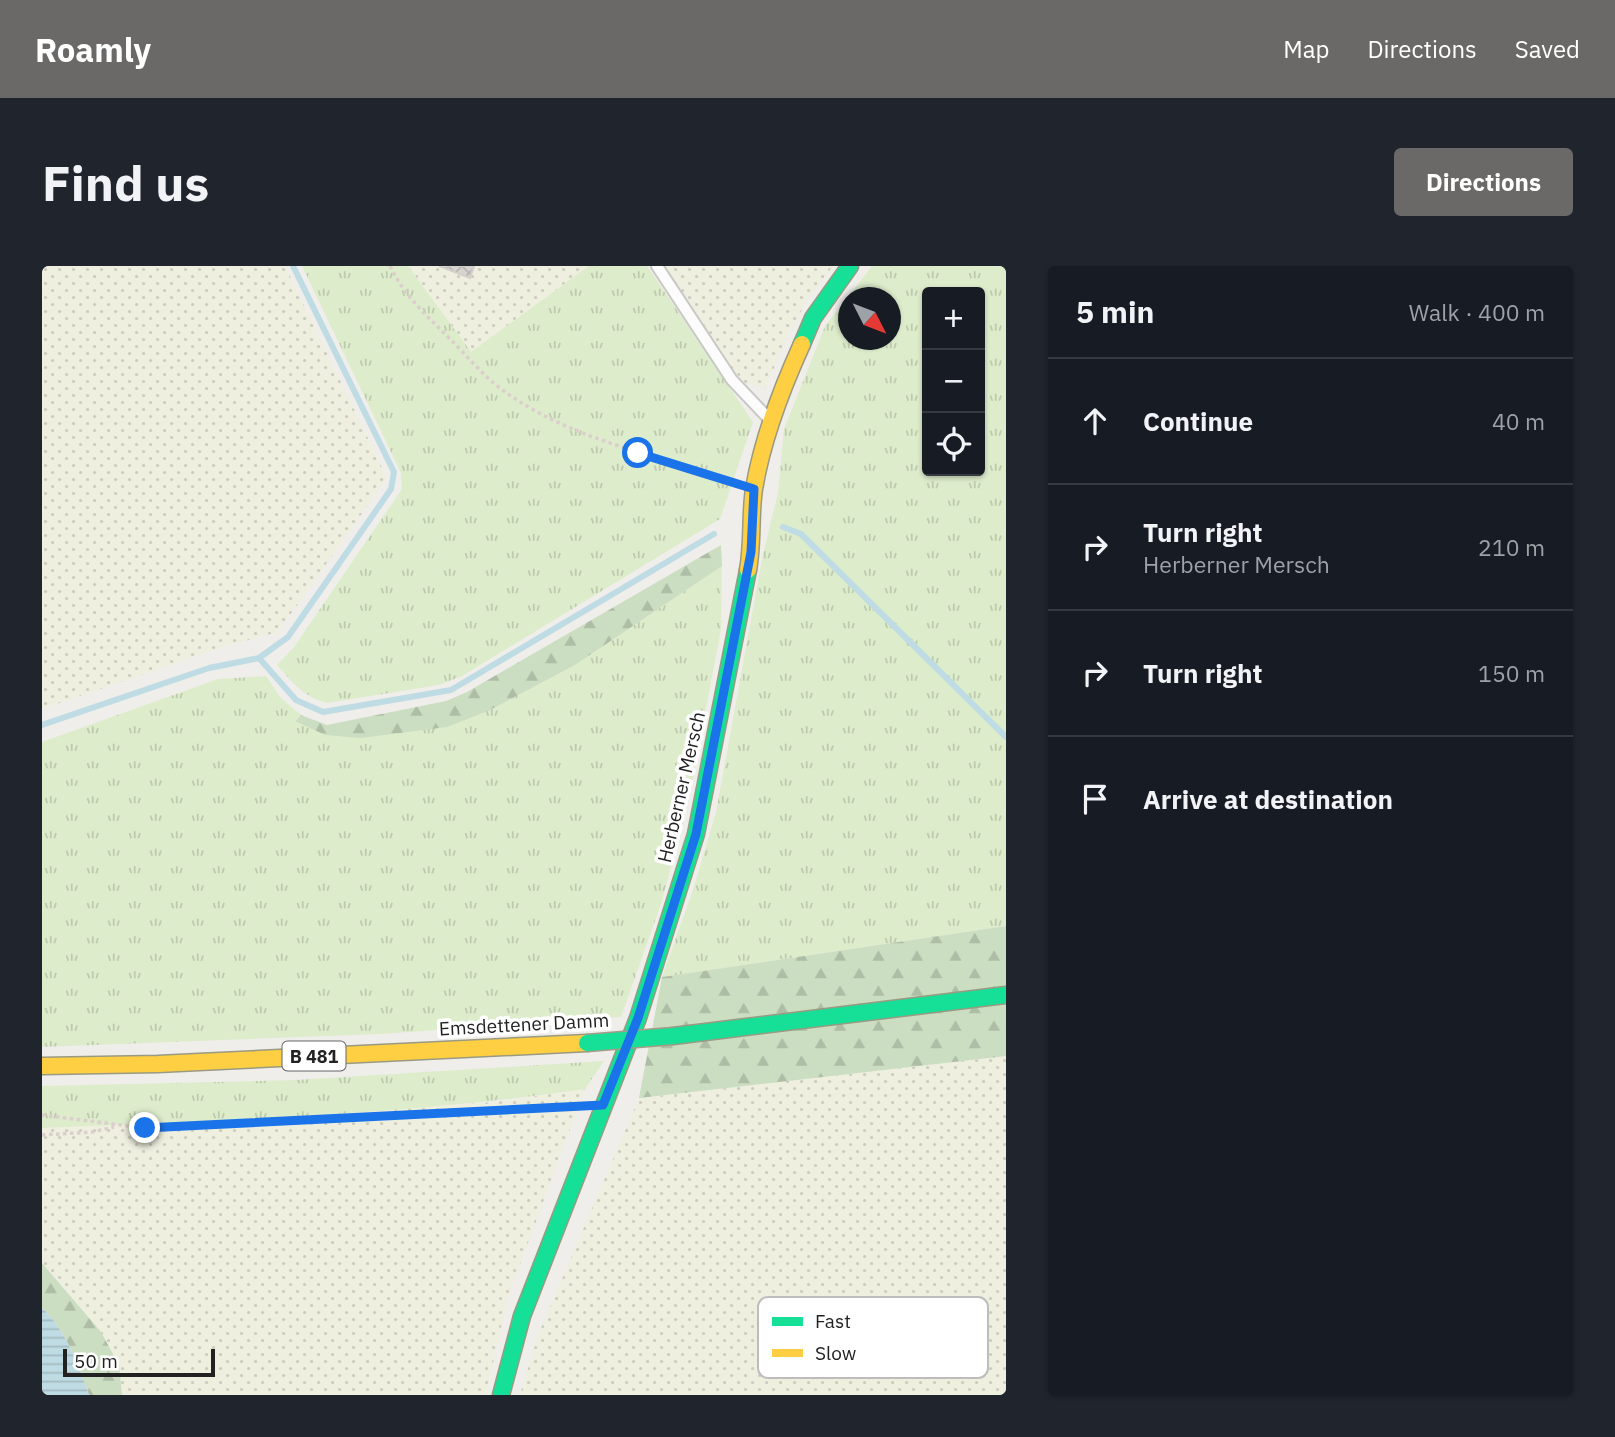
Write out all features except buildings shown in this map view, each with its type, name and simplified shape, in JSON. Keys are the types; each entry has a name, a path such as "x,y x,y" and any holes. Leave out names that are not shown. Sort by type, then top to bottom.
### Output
{"street":[{"name":"Herberner Mersch","path":"501,1395 522,1316 638,1018 696,834 751,552 754,489 772,422 785,382 813,318 850,266"},
{"name":"Emsdettener Damm","path":"42,1066 158,1064 587,1043 673,1036 1006,995"}],"lane":[{"path":"657,266 732,380 772,422"}],"path":[{"path":"390,266 408,297 495,384 532,410 566,427 638,453 754,489"},
{"path":"42,1115 120,1126 159,1128 603,1105"},
{"path":"42,1135 92,1132 120,1126"}],"green space":[{"path":"42,266 285,266 387,478 278,632 220,648 42,709"},
{"path":"302,266 408,266 471,352 589,266 647,266 753,422 720,519 462,676 439,685 327,703 305,693 277,665 294,647 402,489 401,473"},
{"path":"408,266 589,266 471,352"},
{"path":"665,266 833,266 808,299 787,337 765,389 745,383 733,370"},
{"path":"872,266 1006,266 1006,926 662,977 693,890 716,812 763,554 778,493 784,429 825,326 838,309 838,350 901,350 901,287 856,287"},
{"path":"721,545 722,566 575,665 490,710 447,727 361,738 325,735 295,721 301,715 327,725 446,701 467,692"},
{"path":"722,566 721,630 686,813 661,904 621,1017 381,1034 42,1047 42,742 218,679 266,676 280,697 301,715 295,720 325,735 490,710 575,665"},
{"path":"1006,926 1006,1056 639,1098 662,977"},
{"path":"1006,1056 1006,1395 520,1395 538,1335 639,1098"},
{"path":"604,1061 585,1089 517,1098 382,1111 42,1128 42,1086 295,1080"},
{"path":"585,1089 507,1300 486,1395 122,1395 119,1365 62,1284 42,1263 42,1128 289,1116 496,1102"},
{"path":"42,1263 101,1332 119,1365 122,1395 89,1395 65,1337 42,1308"}],"water":[{"path":"42,1308 65,1337 89,1395 42,1395"}],"waterway":[{"path":"42,725 209,668 259,658 288,637 391,489 394,472 293,266"},
{"path":"783,527 801,534 1006,737"},
{"path":"259,658 296,700 323,712 451,690 714,534"}],"traffic: fast":[{"path":"802,344 813,318 850,266"},
{"path":"501,1395 522,1316 638,1018 696,834 748,570"},
{"path":"673,1036 1006,995"},
{"path":"587,1043 673,1036"}],"traffic: slow":[{"path":"748,570 753,499 762,452 773,415 802,344"},
{"path":"42,1066 158,1064 587,1043"}],"route":[{"path":"145,1128 603,1105 638,1018 696,834 751,552 754,489 638,453"}]}
